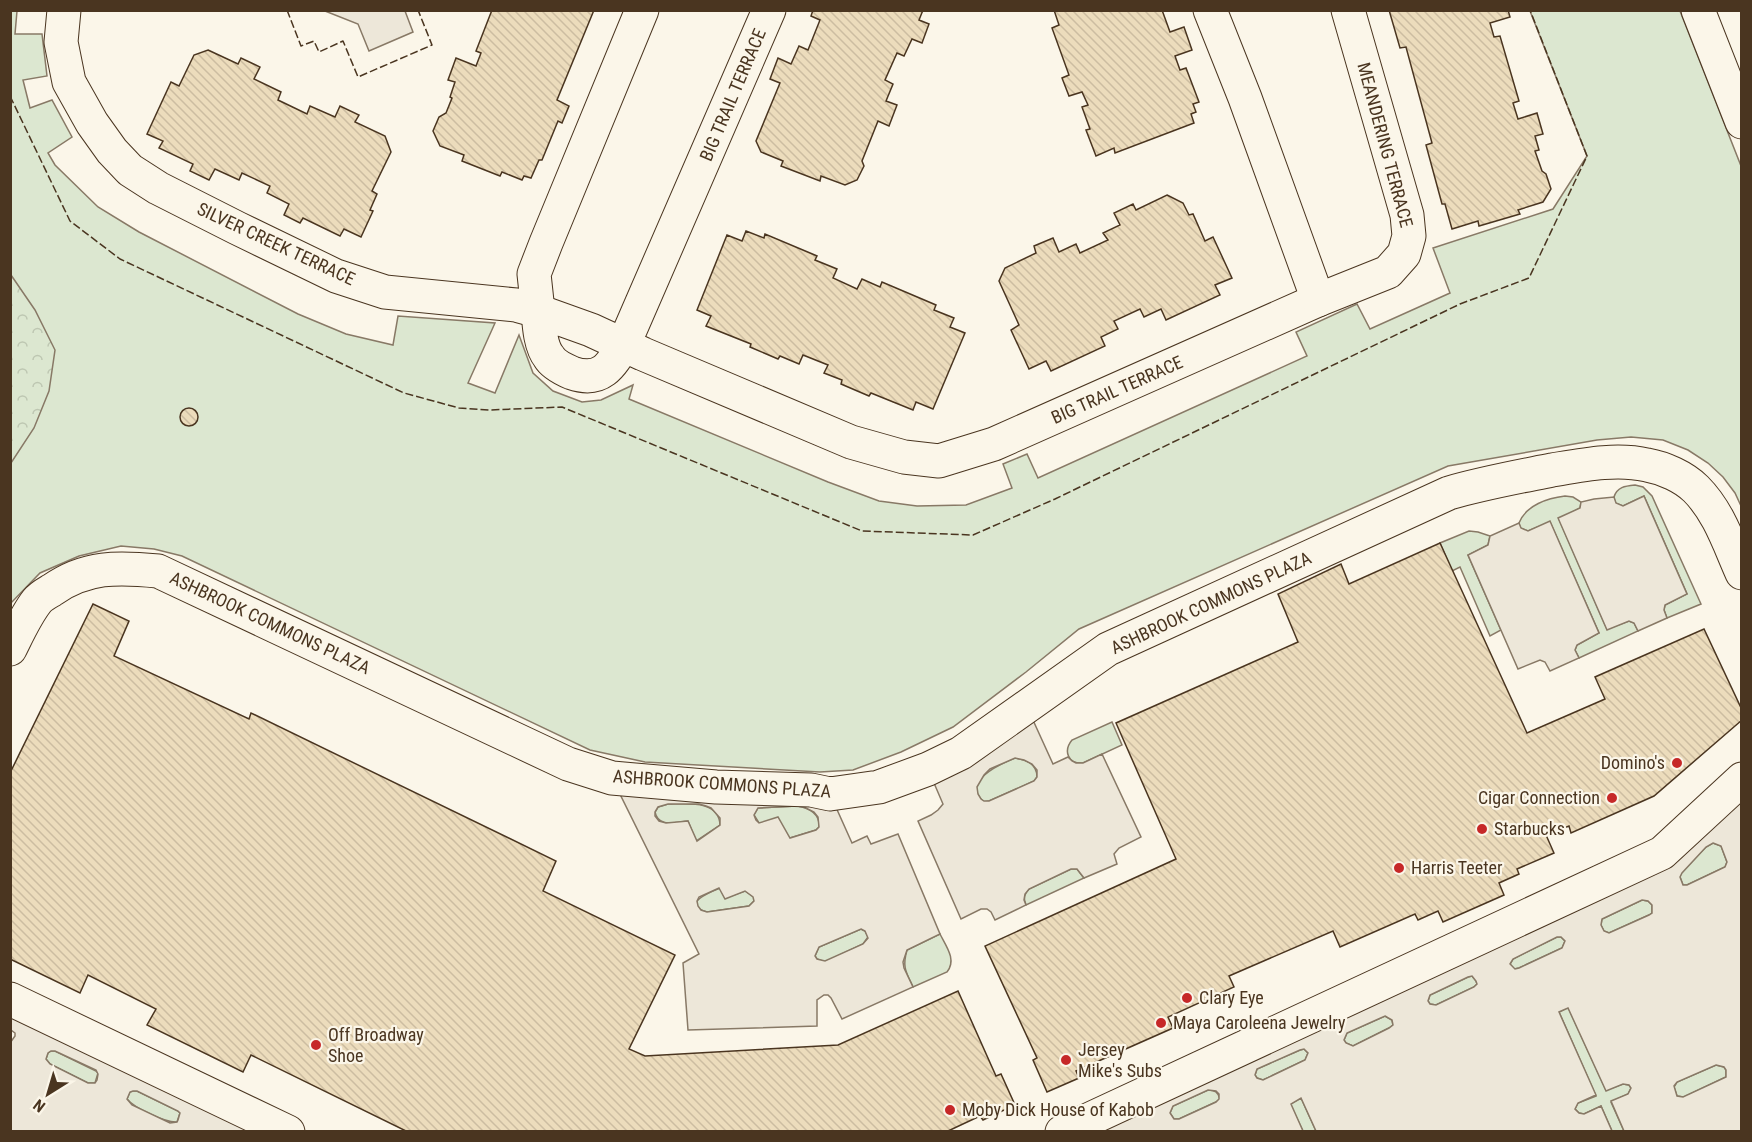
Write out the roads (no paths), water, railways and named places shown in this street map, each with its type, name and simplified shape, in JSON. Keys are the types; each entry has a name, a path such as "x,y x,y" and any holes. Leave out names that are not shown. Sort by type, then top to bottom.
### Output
{"street":[{"name":"SILVER CREEK TERRACE","path":"64,10 61,42 69,82 92,123 112,151 130,170 158,188 336,276 385,292 516,305 538,311"},
{"path":"624,344 612,364 600,374 584,377 565,370 549,357 541,336 534,274 642,10"},
{"name":"BIG TRAIL TERRACE","path":"624,344 769,10"},
{"path":"1210,10 1245,98 1318,300"},
{"name":"MEANDERING TERRACE","path":"1318,300 1388,272 1404,254 1409,236 1407,215 1348,10"},
{"path":"1698,10 1742,122"},
{"name":"BIG TRAIL TERRACE","path":"538,311 591,330 851,442 904,457 939,461 994,444 1318,300"},
{"name":"ASHBROOK COMMONS PLAZA","path":"10,649 38,599 58,585 88,572 120,567 158,571 568,764 612,778 716,787 811,790 830,794 879,787 928,769 961,753 1108,649 1449,493 1488,482 1584,465 1618,462 1647,465 1671,472 1695,488 1710,506 1721,523 1742,573"},
{"path":"1072,1129 1662,853 1742,779"},
{"path":"10,999 288,1131"}],"place":[{"name":"Domino's","path":"1677,763"},
{"name":"Cigar Connection","path":"1612,798"},
{"name":"Starbucks","path":"1482,829"},
{"name":"Harris Teeter","path":"1399,868"},
{"name":"Clary Eye","path":"1187,998"},
{"name":"Maya Caroleena Jewelry","path":"1161,1023"},
{"name":"Off Broadway Shoe","path":"316,1045"},
{"name":"Jersey Mike's Subs","path":"1066,1060"},
{"name":"Moby Dick House of Kabob","path":"950,1110"}]}
